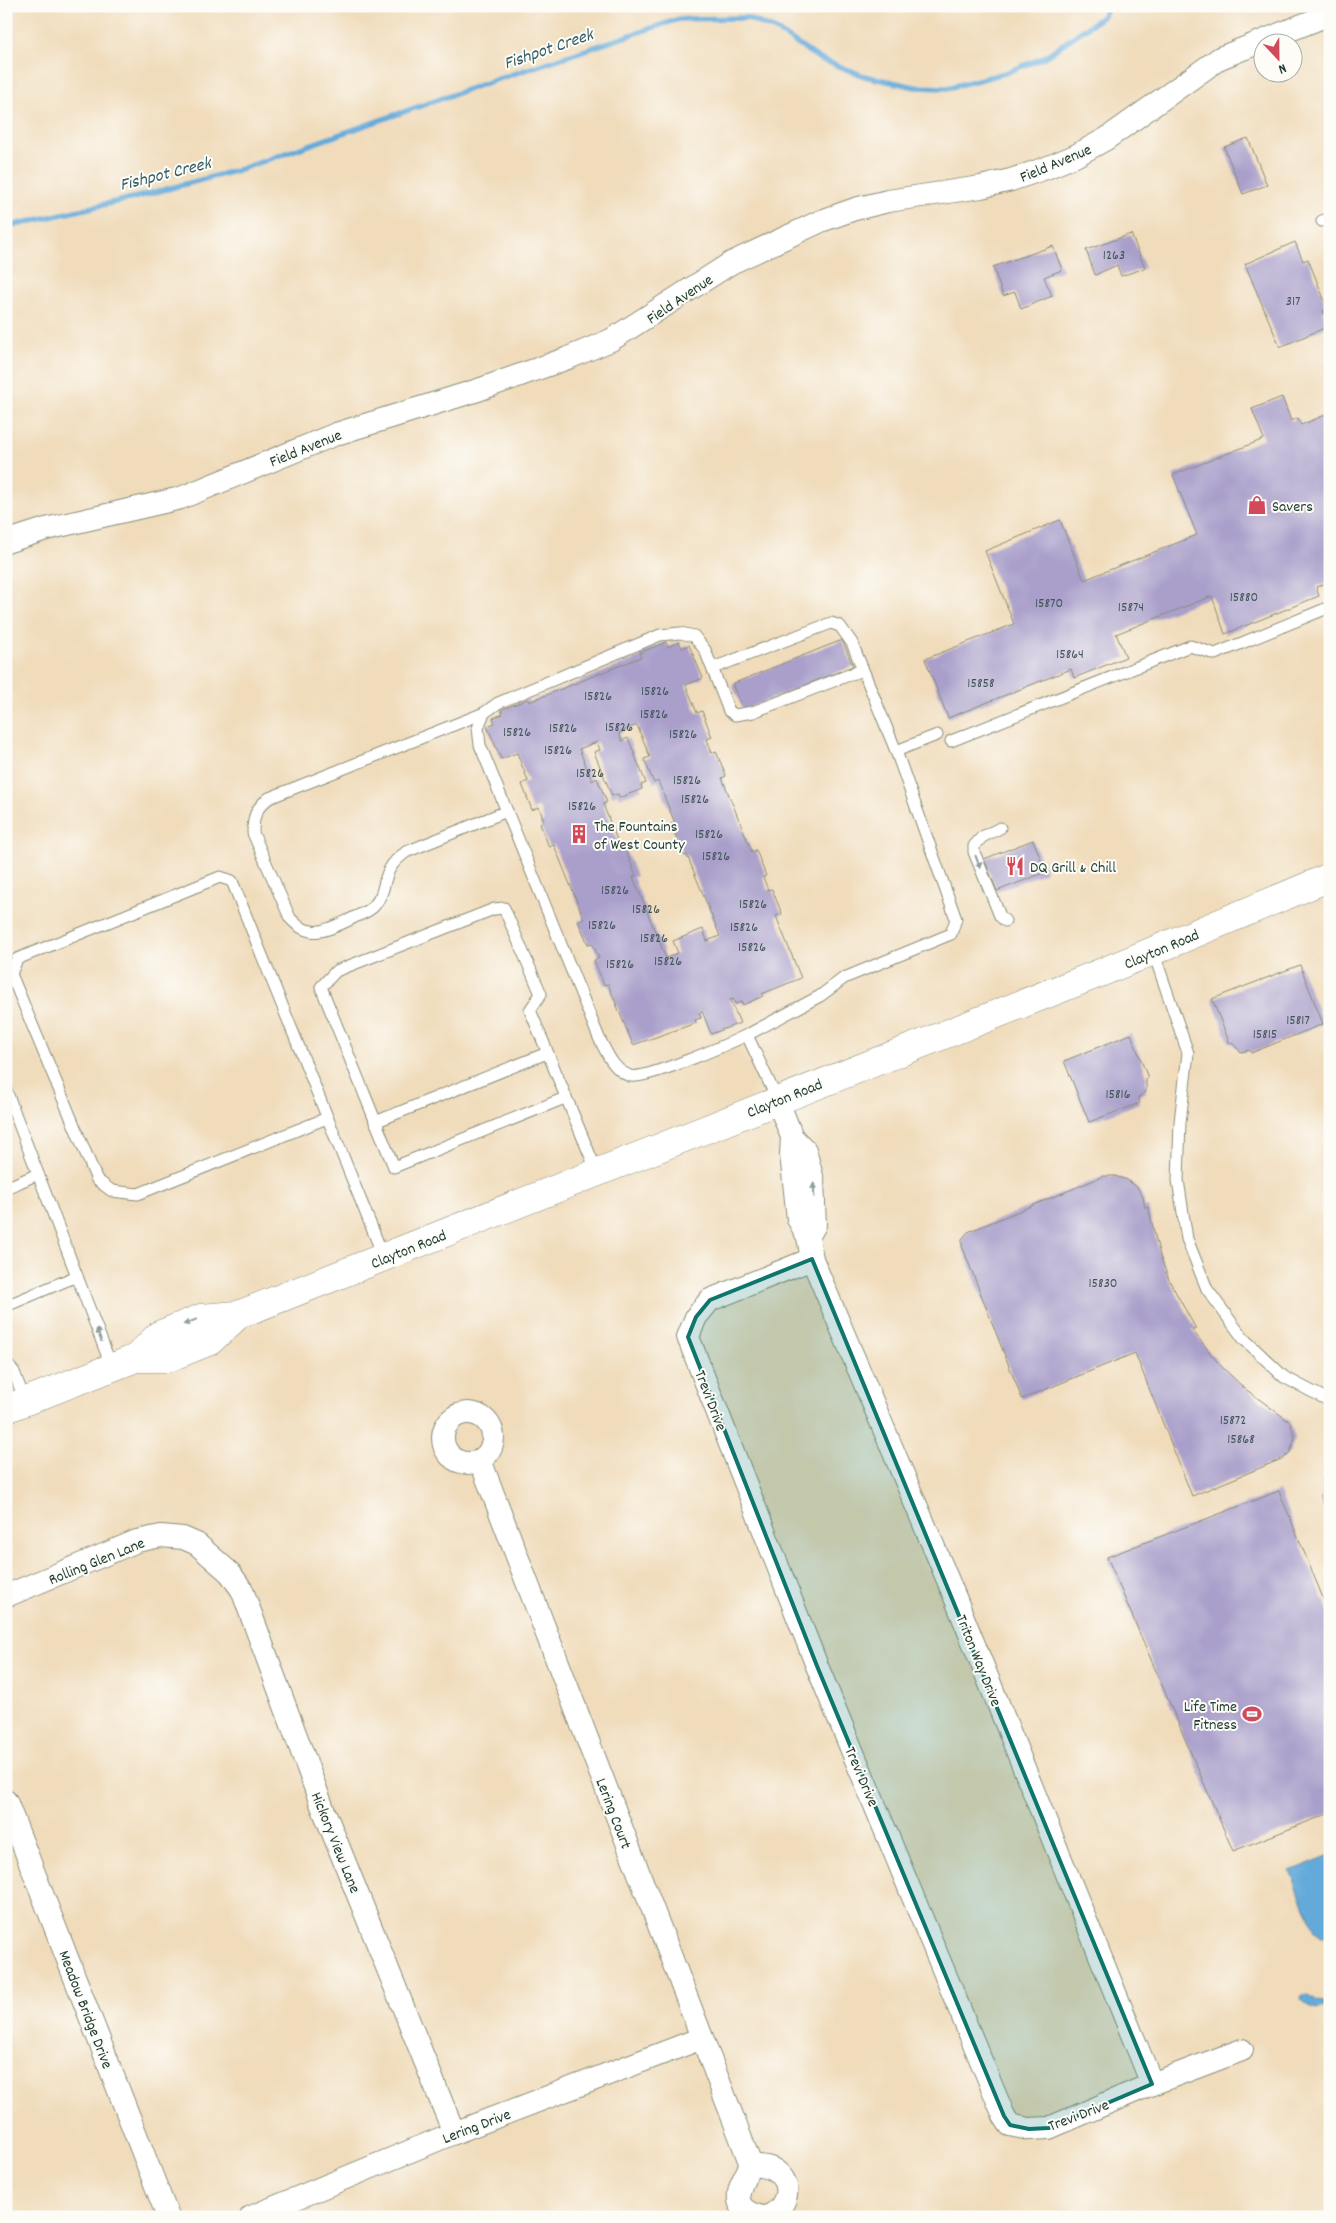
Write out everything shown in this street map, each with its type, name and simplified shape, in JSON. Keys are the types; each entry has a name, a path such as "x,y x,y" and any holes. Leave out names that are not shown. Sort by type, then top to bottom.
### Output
{"main road":[{"name":"Clayton Road","path":"16,1406 124,1363 159,1335 201,1318 238,1315 384,1258 596,1172 1153,952 1330,877"}],"street":[{"name":"Field Avenue","path":"6,542 46,529 182,498 336,434 478,390 568,358 611,340 731,263 821,221 846,212 888,201 1011,180 1046,168 1075,156 1106,139 1220,58 1330,14"},
{"name":"Triton Way Drive","path":"777,1100 792,1137 806,1150 813,1180 815,1225 808,1237 812,1259 952,1590 1152,2084"},
{"name":"Trevi Drive","path":"812,1259 710,1300 696,1317 688,1337 817,1666 1004,2116 1010,2124 1029,2130 1049,2128 1152,2084 1242,2050"},
{"name":"Lering Court","path":"480,1460 751,2165"},
{"name":"Rolling Glen Lane","path":"6,1596 137,1541 161,1536 183,1538 198,1544 212,1558"},
{"name":"Hickory View Lane","path":"212,1558 230,1574 242,1590 322,1806 454,2133"},
{"name":"Meadow Bridge Drive","path":"6,1802 168,2217"},
{"name":"Lering Drive","path":"251,2217 454,2133 702,2038"},
{"path":"751,2165 770,2168 777,2172 786,2186 784,2204 779,2211 764,2217 745,2208 738,2195 741,2181 751,2165"}],"lane":[{"path":"951,741 1190,646 1215,654 1330,607"},
{"path":"484,714 478,728 480,745 599,1038 616,1068 632,1076 642,1075 694,1058 747,1036 820,996 844,978 951,934 956,919 896,751 846,632 840,626 831,623 713,668"},
{"path":"507,811 406,852 392,862 384,877 379,900 372,909 327,930 313,932 299,928 290,918 254,833 257,808 269,798 484,714 498,702 660,635 680,634 694,636 705,650 729,711 735,715 754,712 862,670"},
{"path":"896,751 937,735"},
{"path":"1000,828 982,837 974,846 974,852 1000,916 1005,921"},
{"path":"328,1118 138,1194 112,1192 97,1180 11,974 17,959 220,877 232,881 328,1118 384,1258"},
{"path":"566,1098 394,1167 321,987 336,971 494,909 504,908 541,994 530,1010 547,1053 566,1098 596,1172"},
{"path":"1153,952 1188,1054 1180,1122 1178,1180 1187,1239 1207,1289 1243,1338 1284,1376 1330,1402"},
{"path":"747,1036 777,1100"},
{"path":"375,1122 547,1053"},
{"path":"6,1090 86,1302 124,1363"},
{"path":"6,1188 38,1174"},
{"path":"6,1306 77,1276"},
{"path":"6,1363 14,1372 16,1406"},
{"path":"1330,1468 1327,1496 1330,1504"}],"highlighted area":[{"path":"812,1259 1152,2084 1049,2128 1029,2129 1010,2125 1004,2116 817,1666 688,1337 696,1317 710,1300"}],"water":[{"path":"1330,1855 1330,1936 1323,1937 1315,1931 1290,1871"},
{"path":"1306,1994 1318,2001 1325,2002 1325,2007 1315,2009 1306,2004 1301,1999 1302,1995"}],"building":[{"path":"1248,138 1267,185 1243,194 1224,147"},
{"path":"1131,234 1145,268 1121,276 1117,265 1095,275 1086,250"},
{"path":"1295,242 1303,261 1308,259 1328,309 1323,311 1329,326 1280,347 1245,264"},
{"path":"1053,246 1062,270 1044,277 1052,296 1021,309 1015,292 1003,296 993,267"},
{"path":"1282,397 1291,421 1298,418 1301,425 1330,413 1330,582 1316,587 1319,596 1225,634 1212,596 1116,634 1126,657 1074,678 1071,669 948,718 925,659 1014,624 985,551 1060,520 1084,580 1197,535 1173,475 1264,439 1252,409"},
{"path":"842,640 853,666 743,710 732,684"},
{"name":"The Fountains of West County","path":"666,642 668,647 679,642 682,648 689,645 703,678 686,685 697,713 702,711 712,737 707,739 712,753 716,751 726,776 722,778 752,852 756,850 766,876 763,877 768,890 772,889 782,914 776,916 801,978 762,994 763,996 743,1005 742,1002 735,1004 733,999 730,1000 740,1023 711,1034 702,1011 699,1013 701,1018 695,1020 696,1023 633,1045 608,984 604,985 594,960 599,958 592,943 588,944 578,921 584,919 554,845 549,847 540,824 544,821 539,807 532,810 522,784 528,781 517,753 501,759 487,726 495,723 493,718 503,714 501,710 528,699 529,702 641,657 639,653","holes":["637,725 650,757 644,759 654,783 658,781 675,823 671,824 684,856 687,855 720,936 707,941 703,929 673,941 678,953 666,958 633,877 636,876 623,844 619,845 603,804 607,802 597,778 592,781 579,749 597,742 600,750 594,752 612,796 618,794 619,798 642,789 641,785 646,783 628,738 622,741 619,733"]},
{"name":"DQ Grill & Chill","path":"1033,840 1046,872 997,891 984,859"},
{"path":"1300,965 1323,1024 1251,1053 1250,1050 1241,1052 1232,1043 1230,1044 1212,999"},
{"path":"1131,1034 1148,1078 1146,1079 1146,1092 1138,1097 1140,1103 1089,1122 1064,1061"},
{"path":"1104,1176 1115,1176 1127,1180 1137,1187 1143,1197 1145,1208 1148,1207 1160,1256 1169,1280 1196,1329 1192,1330 1220,1365 1244,1388 1290,1422 1295,1438 1290,1452 1284,1458 1192,1496 1135,1353 1022,1399 962,1246 962,1239 968,1232"},
{"name":"Life Time Fitness","path":"1279,1491 1330,1615 1330,1813 1233,1851 1107,1557"}],"waterway":[{"name":"Fishpot Creek","path":"6,227 137,197 238,170 486,83 679,19 747,18 776,30 820,59 864,76 915,87 947,88 1005,73 1043,58 1102,17 1109,6"}],"place":[{"name":"Savers","path":"1257,505"},
{"name":"The Fountains of West County","path":"579,834"},
{"name":"DQ Grill & Chill","path":"1015,866"},
{"name":"Life Time Fitness","path":"1252,1714"}]}
